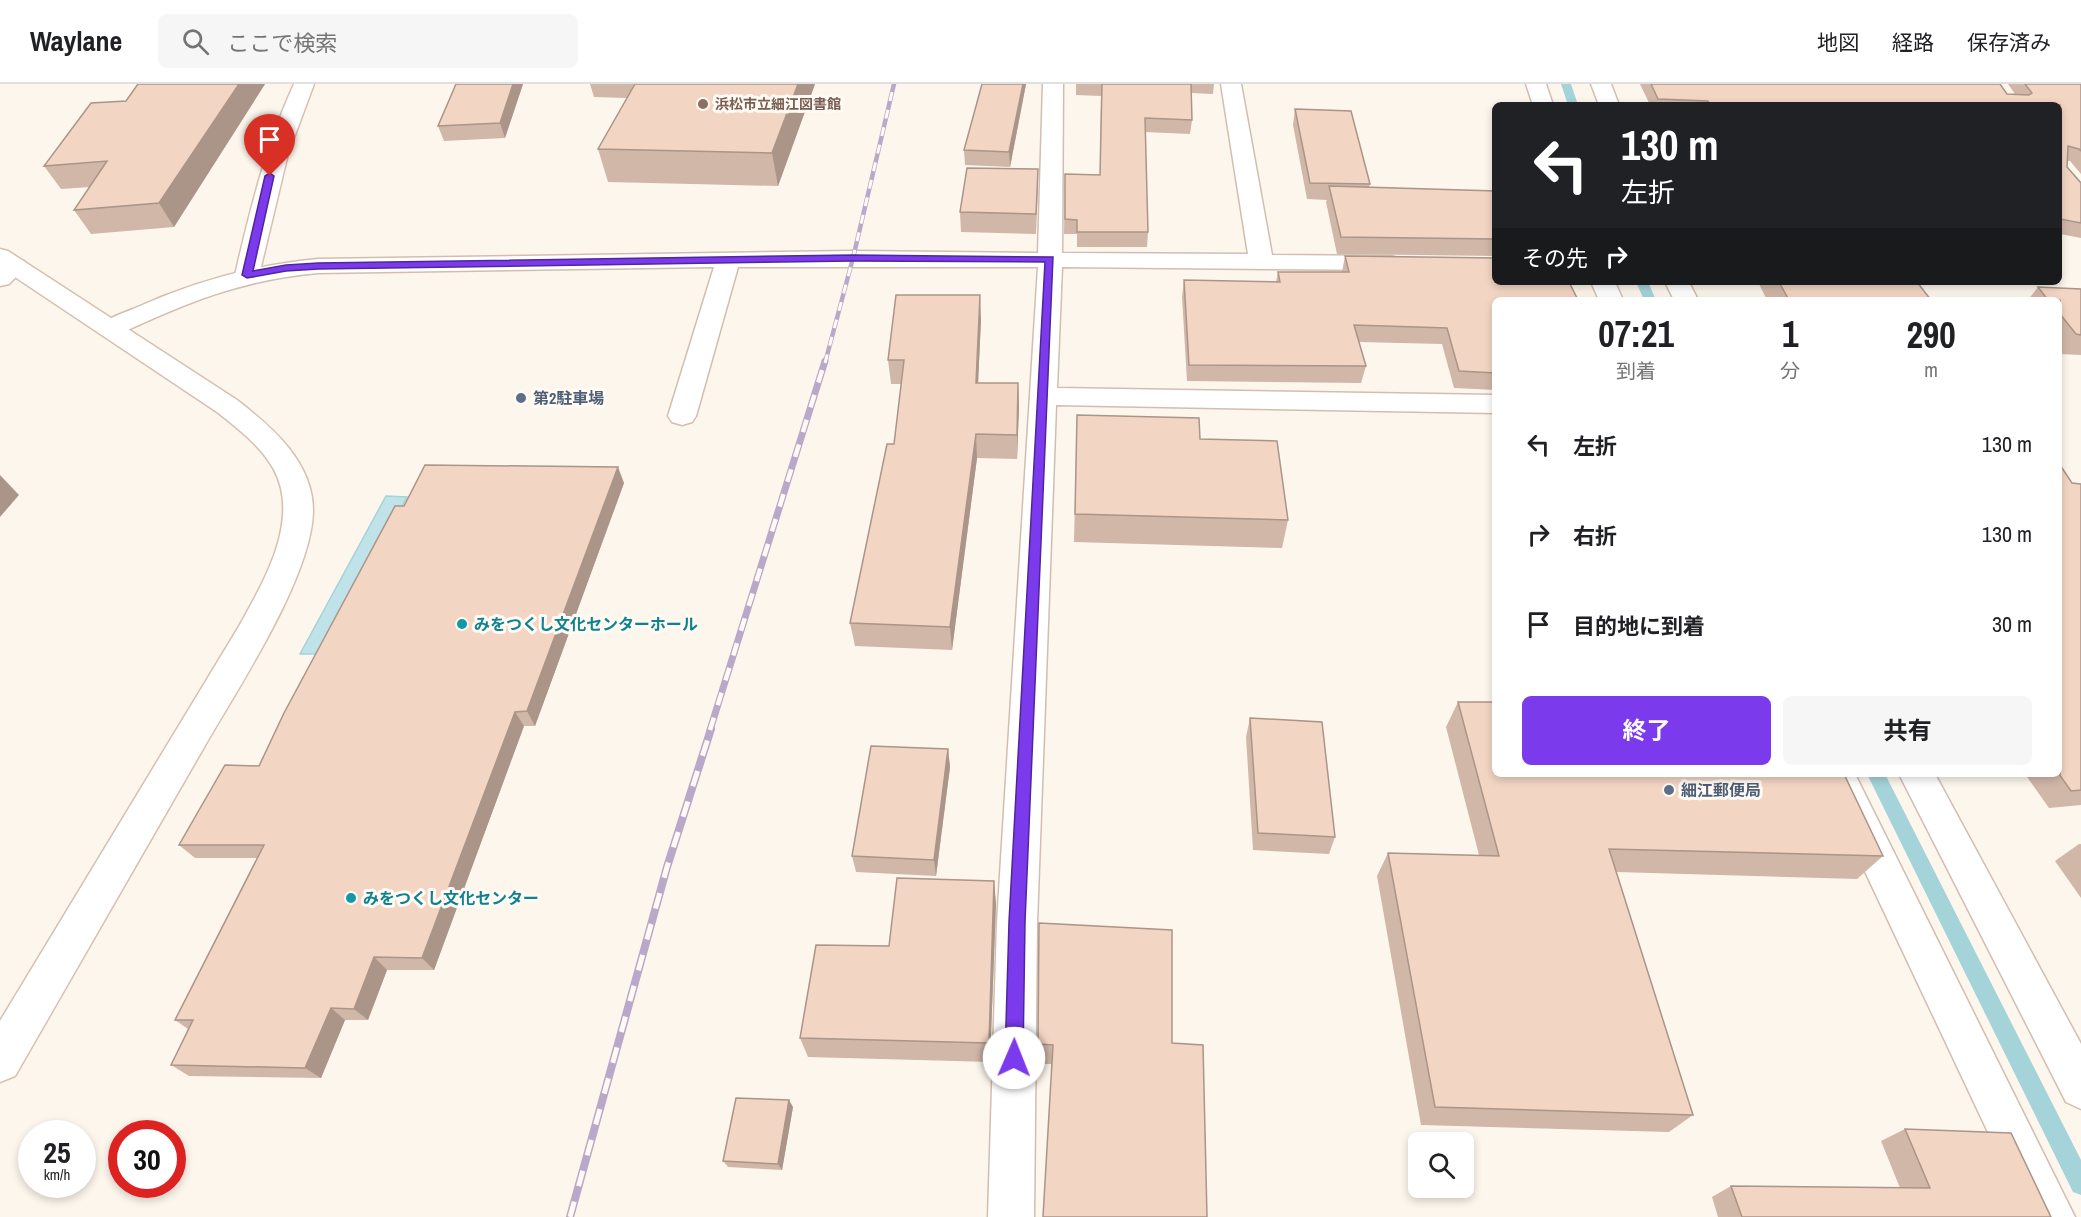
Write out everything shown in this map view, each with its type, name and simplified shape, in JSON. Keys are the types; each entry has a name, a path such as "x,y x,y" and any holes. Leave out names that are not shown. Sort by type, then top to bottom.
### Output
{"street":[{"path":"247,275 270,176 282,137 304,84"},
{"path":"1011,1217 1017,922 1050,259 1053,84"},
{"path":"1231,84 1261,261"},
{"path":"1536,84 1542,102"},
{"path":"1601,84 1607,102"},
{"path":"110,329 184,294 247,275 286,268 318,266 728,260 1050,259 1413,264"},
{"path":"682,416 728,260"},
{"path":"0,1061 255,628 282,571 299,515 297,493 290,473 262,436 226,406 110,329 5,267"},
{"path":"1043,396 1492,404"},
{"path":"1838,777 2052,1217"},
{"path":"1919,777 2081,1087"}],"water":[{"path":"386,496 407,497 324,654 300,654"}],"building":[{"path":"138,84 239,84 159,203 74,210 107,161 44,166 91,103 126,101"},
{"path":"456,84 513,84 500,123 438,126"},
{"path":"635,84 798,84 772,153 598,149"},
{"path":"982,84 1023,84 1009,152 964,150"},
{"path":"1102,84 1191,84 1192,120 1145,118 1148,232 1077,232 1077,220 1065,219 1065,174 1100,175"},
{"path":"1651,84 2000,84 2007,94 2029,95 2032,93 2025,84 2081,84 2081,151 2068,146 2067,167 2081,183 2081,223 2062,219 2062,102 1708,102 1658,99"},
{"path":"1295,109 1351,111 1370,184 1310,183"},
{"path":"967,168 1038,169 1036,214 960,212"},
{"path":"1329,186 1492,191 1492,239 1341,237"},
{"path":"1345,256 1492,258 1492,285 1570,285 1576,297 1492,297 1492,373 1459,371 1447,328 1354,325 1366,366 1189,365 1184,280 1280,282 1278,272 1349,272"},
{"path":"1781,285 1919,285 1929,297 1787,297"},
{"path":"2038,287 2081,289 2081,335 2076,334 2062,316 2062,297 2046,297"},
{"path":"896,295 980,295 976,383 1018,383 1017,435 976,434 950,627 850,623 887,444 894,444 904,360 888,360"},
{"path":"1077,415 1199,418 1200,439 1277,441 1288,520 1075,514"},
{"path":"425,465 618,467 527,711 515,712 422,958 374,957 354,1009 331,1008 305,1068 171,1065 193,1020 175,1020 264,845 179,845 225,765 259,766 284,713 395,506 404,506"},
{"path":"2062,468 2072,483 2081,484 2081,790 2071,791 2061,777"},
{"path":"1458,702 1492,702 1492,777 1845,777 1883,856 1609,849 1693,1115 1435,1107 1388,853 1499,856"},
{"path":"1250,718 1322,722 1335,837 1258,833"},
{"path":"871,746 948,749 934,860 852,856"},
{"path":"897,878 994,881 989,1043 800,1038 816,945 889,946"},
{"path":"1039,923 1172,930 1172,1043 1203,1045 1207,1217 1043,1217 1053,1045 1038,1044"},
{"path":"736,1098 789,1100 778,1164 723,1161"},
{"path":"1905,1129 2011,1133 2051,1217 1742,1217 1731,1186 1930,1188"}],"waterway":[{"path":"1566,84 1572,102"},
{"path":"1643,285 1649,297"},
{"path":"1878,777 2081,1184"}],"railway":[{"path":"825,363 853,258 894,84"},
{"path":"710,730 825,361"},
{"path":"570,1217 667,867 711,729"}],"place":[{"name":"浜松市立細江図書館","path":"703,104"},
{"name":"第2駐車場","path":"521,398"},
{"name":"みをつくし文化センターホール","path":"462,624"},
{"name":"細江郵便局","path":"1669,790"},
{"name":"みをつくし文化センター","path":"351,898"}],"route":[{"path":"270,176 247,275 286,268 318,266 853,258 1050,259 1017,922 1014,1058"}]}
